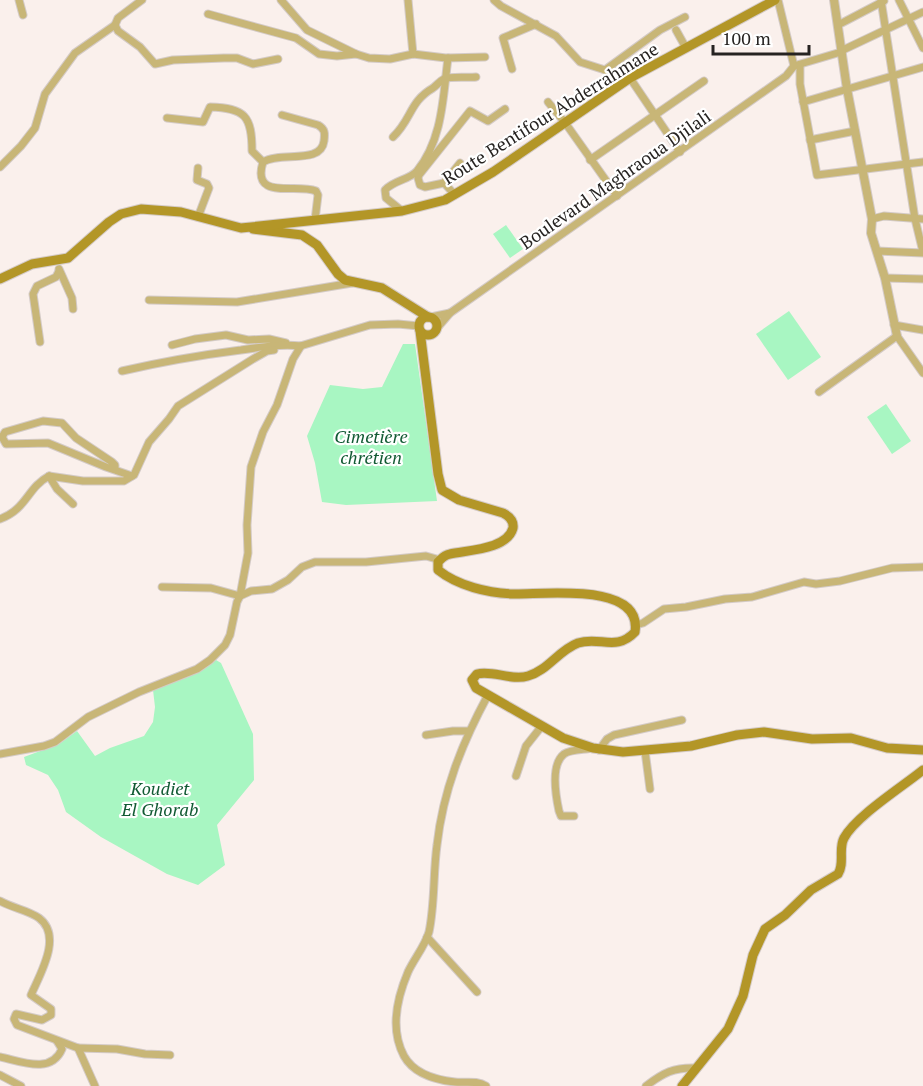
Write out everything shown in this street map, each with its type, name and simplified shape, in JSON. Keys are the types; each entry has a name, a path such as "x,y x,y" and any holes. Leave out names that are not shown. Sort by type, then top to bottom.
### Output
{"main road":[{"name":"Route Bentifour Abderrahmane","path":"241,228 402,211 445,200 566,124 630,78 777,0"},
{"path":"0,279 32,264 68,258 109,222 130,211 158,209 181,212 241,228 302,235 317,245 338,274 352,283 382,288 400,299 423,323 429,336 437,330"},
{"path":"423,323 436,320 437,330 424,359"},
{"path":"423,323 424,359 442,490 459,500 503,513 513,522 513,527 503,540 491,546 448,554 440,560 437,567 441,573 477,589 512,594 560,594 609,598 630,610 636,625 635,632 622,642 579,643 569,647 540,670 527,676 482,673 475,675 472,684 541,727 578,744 596,749 623,752 645,751 691,746 736,735 764,732 812,739 851,738 887,748 923,750"},
{"path":"682,1086 722,1040 734,1019 743,996 757,943 765,929 785,915 816,886 838,874 842,864 842,841 851,828 923,771"}],"street":[{"path":"19,0 22,15"},
{"path":"0,167 35,128 45,94 75,52 115,25 118,18 142,0"},
{"path":"281,0 307,30 369,58 390,59 413,54 448,58 485,57"},
{"path":"408,0 413,54"},
{"path":"494,0 556,36 580,62 630,78 680,152"},
{"path":"777,0 797,65 817,175 923,162"},
{"path":"834,0 847,88 872,219 871,234 885,278 897,336 923,373"},
{"path":"899,0 923,48"},
{"path":"838,25 883,1 892,76 923,252 877,251"},
{"path":"797,65 841,52 923,12"},
{"path":"208,14 289,36 319,54 337,56 356,54"},
{"path":"605,70 660,30 685,17"},
{"path":"512,69 503,38 536,24"},
{"path":"115,25 118,31 140,47 155,64 173,60 224,58 237,58 253,64 278,59"},
{"path":"676,30 686,48"},
{"path":"402,211 386,198 385,190 416,172 424,160 440,122 448,58"},
{"name":"Boulevard Maghraoua Djilali","path":"450,313 680,152 786,76 797,65"},
{"path":"803,102 923,67"},
{"path":"786,76 800,84"},
{"path":"393,138 403,128 420,96 445,78 476,77"},
{"path":"591,160 704,81"},
{"path":"548,102 617,196"},
{"path":"167,118 203,122 210,107 236,109 249,121 252,130 252,151 262,162 261,180 273,188 305,188 316,191 318,195 315,220"},
{"path":"460,163 444,183 425,187 420,185 418,178 470,111 488,120 505,109"},
{"path":"262,162 274,157 313,155 320,152 323,147 324,128 282,115"},
{"path":"810,140 855,131"},
{"path":"198,168 197,180 207,184 209,188 198,217"},
{"path":"444,183 455,195"},
{"path":"872,219 884,216 919,219"},
{"path":"59,260 59,271 72,298 74,309"},
{"path":"40,342 34,290 37,286 56,277 59,271"},
{"path":"885,278 923,279"},
{"path":"149,300 237,302 352,283"},
{"path":"0,519 18,510 35,486 49,476 109,482 124,481 132,476 140,466 149,442 178,406 267,351 302,346 370,325 423,323 450,313"},
{"path":"437,330 450,313"},
{"path":"894,325 923,330"},
{"path":"172,345 226,335 248,340 269,339 302,346"},
{"path":"819,392 897,336"},
{"path":"122,371 232,351 292,345"},
{"path":"0,754 55,742 88,717 139,692 197,669 225,645 230,635 240,596 248,553 247,525 251,467 293,359 302,346"},
{"path":"115,470 112,462 76,438 62,423 43,421 5,432 2,437 6,444 48,443 115,470 132,476"},
{"path":"49,476 57,489 73,504"},
{"path":"162,587 211,588 240,596 251,591 272,589 288,580 302,567 315,562 366,562 426,556 440,560"},
{"path":"636,625 664,609 752,597 804,582 816,584 840,581 892,568 923,567"},
{"path":"486,1086 477,1082 454,1082 426,1076 413,1068 402,1049 396,1023 397,1009 408,973 427,937 441,816 450,778 468,731 488,695"},
{"path":"574,816 561,816 559,811 555,777 562,756 567,753 596,749 614,735 682,720"},
{"path":"516,776 526,746 541,727"},
{"path":"426,735 468,731"},
{"path":"645,751 650,789"},
{"path":"0,901 39,918 50,932 50,942 31,995 51,1009 51,1015 42,1020 16,1014 14,1019 17,1024 78,1048 170,1055"},
{"path":"427,937 477,992"},
{"path":"0,1058 31,1065 48,1062 58,1056 62,1049 57,1041"},
{"path":"78,1048 95,1086"},
{"path":"646,1086 676,1068 696,1068"},
{"path":"0,1075 21,1086"}],"green space":[{"path":"506,225 523,249 510,258 493,234"},
{"path":"789,311 821,357 788,380 756,334"},
{"name":"Cimetière chrétien","path":"403,344 415,344 437,501 346,505 322,502 315,463 307,436 330,385 363,389 382,387"},
{"path":"886,404 911,441 892,454 867,417"},
{"name":"Koudiet El Ghorab","path":"216,660 221,663 253,734 254,780 217,825 225,865 198,885 167,874 101,837 66,812 58,790 48,775 26,765 24,757 59,744 77,731 95,756 144,736 153,722 155,707 153,690 188,677"}]}
